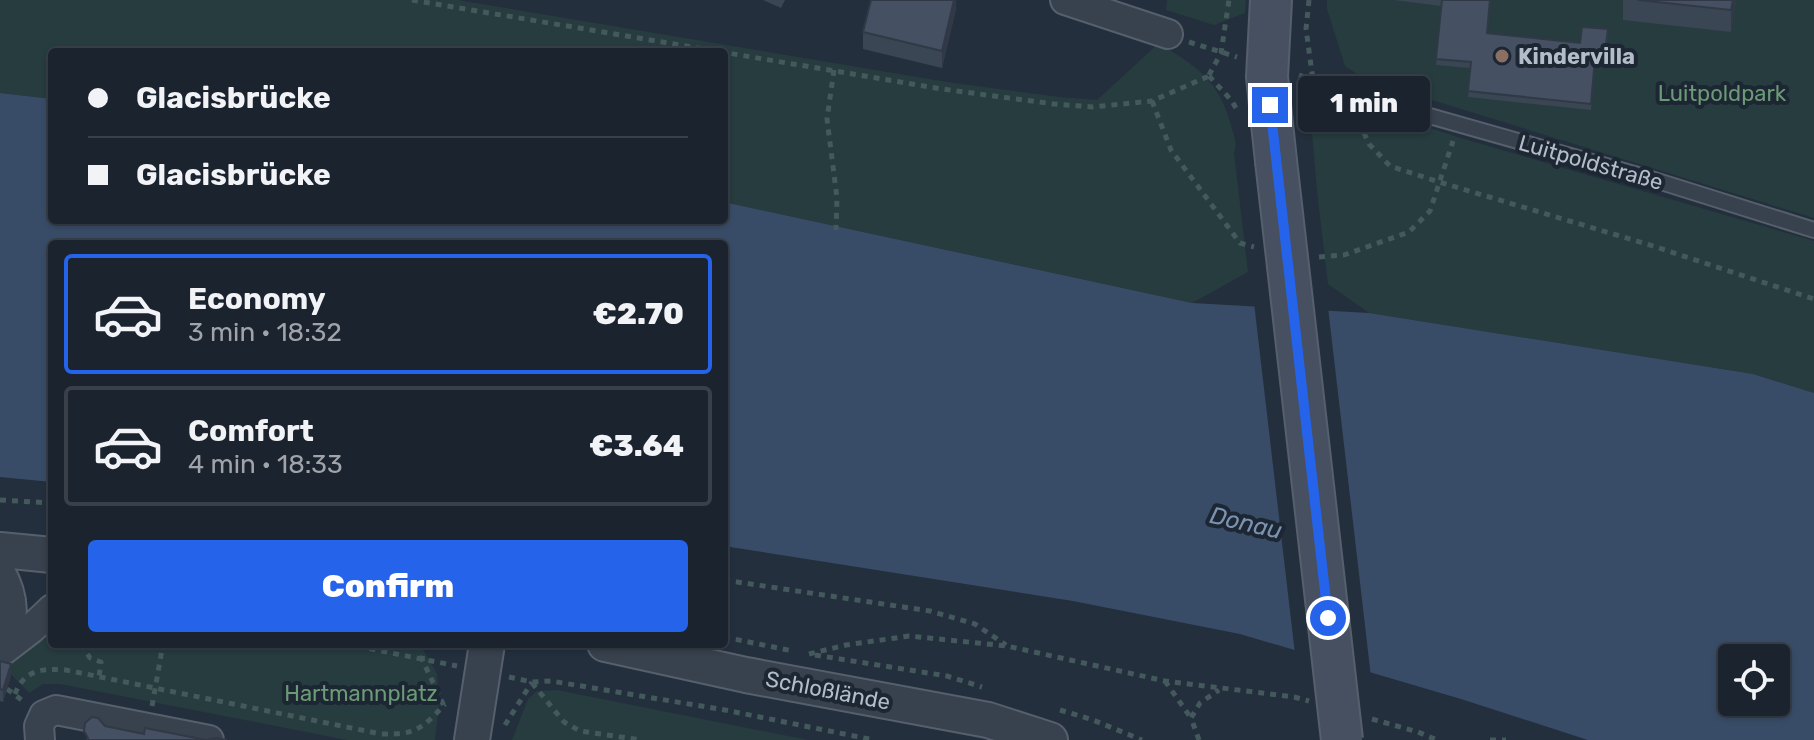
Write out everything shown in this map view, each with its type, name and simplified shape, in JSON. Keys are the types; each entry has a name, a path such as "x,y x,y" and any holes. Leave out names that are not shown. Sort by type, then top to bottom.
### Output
{"main road":[{"path":"1271,0 1267,77 1290,148 1352,728"}],"street":[{"path":"1065,0 1168,34"},
{"path":"0,550 48,555"},
{"path":"0,571 9,587 12,603 12,616 2,650"},
{"path":"2,650 48,613"},
{"path":"487,648 488,734"},
{"name":"Schloßlände","path":"623,648 761,678 988,720 1050,740"},
{"path":"42,728 56,710 209,740"}],"lane":[{"name":"Luitpoldstraße","path":"1360,96 1645,177 1814,230"}],"path":[{"path":"412,0 701,48"},
{"path":"728,52 956,91 1054,104 1093,107 1152,101 1209,76 1221,53 1229,0"},
{"path":"1309,0 1306,29 1313,80"},
{"path":"1221,53 1238,57"},
{"path":"834,70 827,119 837,198 836,230"},
{"path":"1290,148 1339,89 1297,74"},
{"path":"1209,76 1232,101 1239,114"},
{"path":"1360,96 1354,111 1369,144 1390,166 1650,245 1814,299"},
{"path":"0,500 48,503"},
{"path":"728,581 930,611 975,624 1007,646"},
{"path":"728,638 809,654 909,636 1007,646 1165,681 1294,697 1322,705"},
{"path":"84,648 90,658 101,662 99,677"},
{"path":"148,728 162,648"},
{"path":"366,648 422,659"},
{"path":"424,648 422,659 445,704 444,716"},
{"path":"15,694 19,683 34,672 66,670 381,734 405,734 427,724 445,704"},
{"path":"488,734 532,682 551,681 696,705 874,740"},
{"path":"1165,681 1191,718 1199,740"},
{"path":"532,682 564,722 580,731 641,740"},
{"path":"1191,718 1200,703 1220,689"},
{"path":"1352,728 1418,732 1437,740"},
{"path":"1490,740 1506,740"}],"green space":[{"path":"0,0 458,0 947,82 1097,100 1159,43 1204,75 1225,107 1235,141 1248,272 1192,303 728,203 728,48 48,48 48,99 0,93"},
{"path":"1167,0 1246,0 1245,13 1214,25 1166,10"},
{"name":"Luitpoldpark","path":"1327,0 1814,0 1814,218 1364,79 1345,66"},
{"path":"1342,100 1814,241 1814,393 1753,374 1369,313 1328,284 1312,132"},
{"name":"Hartmannplatz","path":"48,629 48,648 422,648 437,674 439,703 435,740 347,740 60,684 43,684 29,693 5,668"},
{"path":"557,690 808,740 512,740 528,699 537,691"}],"water":[{"name":"Donau","path":"0,93 48,99 48,224 728,224 728,203 1192,303 1369,313 1753,374 1814,393 1814,740 1588,740 1240,634 1073,601 728,547 728,240 48,240 48,482 0,477"}],"pier":[{"path":"1254,303 1328,307 1371,677 1295,654"}],"building":[{"path":"871,0 954,0 942,51 863,32"},
{"name":"Kindervilla","path":"1442,0 1490,0 1487,33 1580,43 1582,27 1608,29 1604,59 1595,58 1591,104 1468,91 1471,62 1436,59"},
{"path":"1638,0 1733,0 1731,10"},
{"path":"0,661 11,664 3,690 0,689"},
{"path":"92,717 98,718 105,726 144,734 145,728 206,740 87,740 85,723"}],"place":[{"name":"Kindervilla","path":"1502,56"}],"route":[{"path":"1270,105 1328,618"}]}
